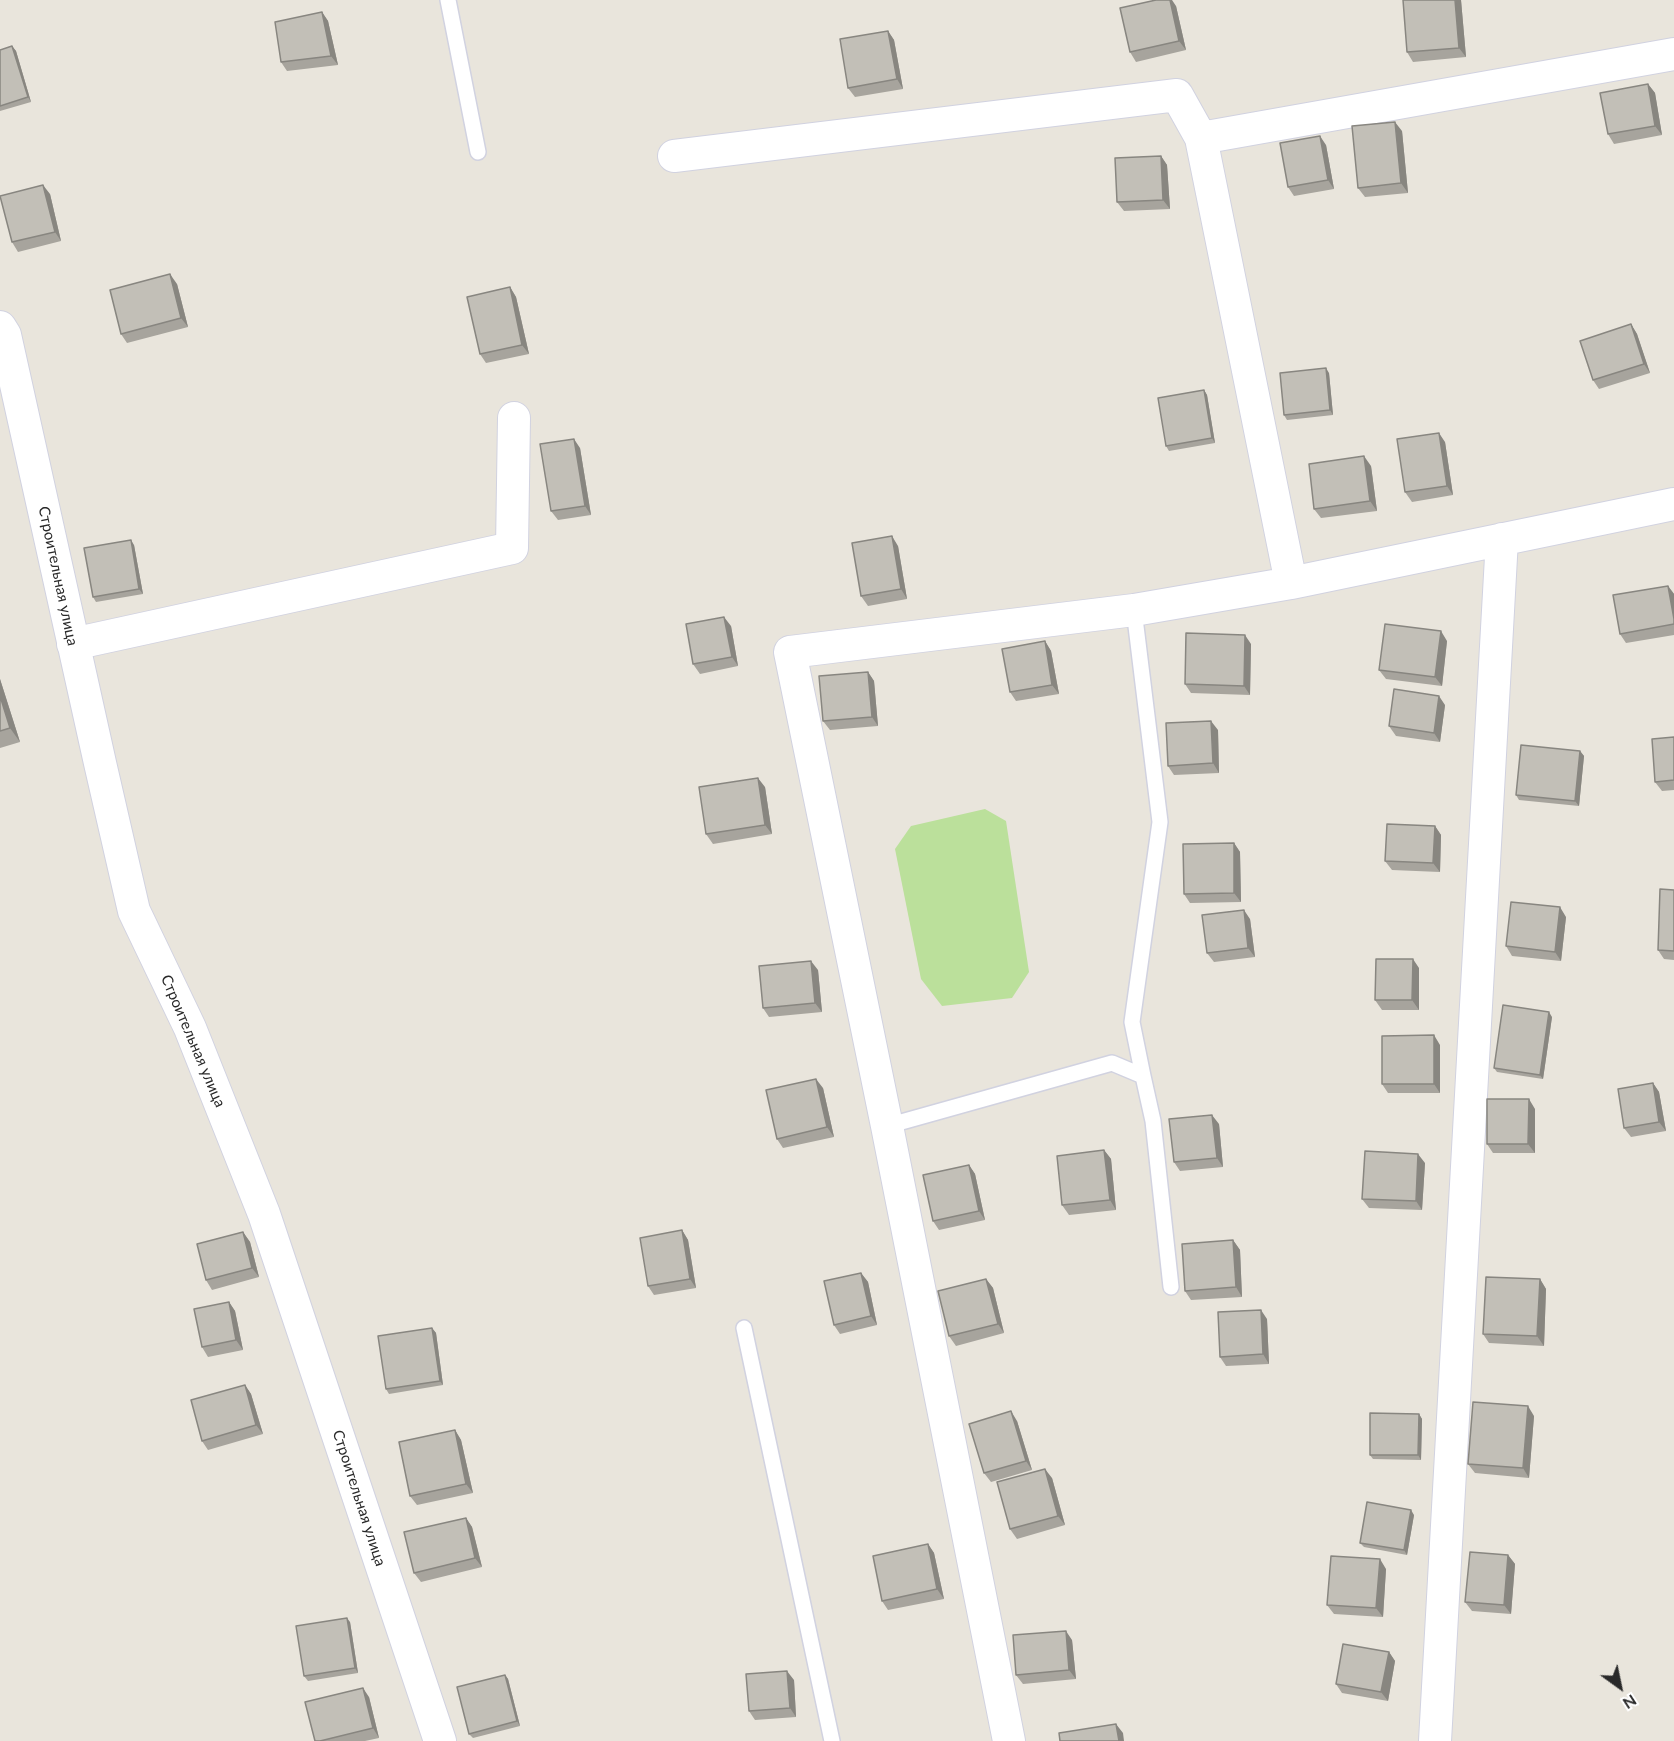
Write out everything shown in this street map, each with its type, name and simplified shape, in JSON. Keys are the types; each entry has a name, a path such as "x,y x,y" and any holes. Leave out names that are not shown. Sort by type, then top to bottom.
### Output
{"street":[{"path":"1201,138 1674,54"},
{"path":"674,156 1177,95 1201,138 1291,583"},
{"name":"Строительная улица","path":"0,327 5,335 134,911 190,1028 264,1214 440,1741"},
{"path":"73,644 512,548 514,418"},
{"path":"1009,1741 790,652 1134,610 1291,583 1674,504"},
{"path":"1435,1741 1502,539"}],"lane":[{"path":"448,0 478,152"},
{"path":"1134,610 1160,822 1132,1022 1153,1122 1171,1287"},
{"path":"887,1126 1113,1063 1143,1076"},
{"path":"744,1328 832,1741"}],"green space":[{"path":"985,809 1006,821 1029,972 1012,998 942,1006 921,979 895,849 911,826"}],"building":[{"path":"1156,0 1170,0 1179,41 1130,52 1120,8"},
{"path":"1403,0 1455,0 1459,48 1407,52"},
{"path":"322,12 331,56 281,62 275,22"},
{"path":"888,31 897,79 848,88 840,39"},
{"path":"12,46 28,97 0,106 0,50"},
{"path":"1648,84 1655,126 1608,134 1600,93"},
{"path":"1395,122 1401,183 1358,188 1352,126"},
{"path":"1320,136 1328,180 1288,187 1280,143"},
{"path":"1161,156 1163,200 1117,202 1115,158"},
{"path":"43,185 55,232 12,242 0,196"},
{"path":"170,274 181,318 121,334 110,290"},
{"path":"510,287 522,345 480,354 467,297"},
{"path":"1631,324 1644,364 1593,380 1580,341"},
{"path":"1326,368 1330,410 1284,415 1280,373"},
{"path":"1204,390 1212,438 1166,446 1158,398"},
{"path":"1439,433 1447,486 1405,492 1397,439"},
{"path":"574,439 585,506 551,511 540,444"},
{"path":"1364,456 1370,501 1314,509 1309,464"},
{"path":"892,536 901,589 861,596 852,543"},
{"path":"131,540 139,589 93,597 84,548"},
{"path":"1668,586 1674,624 1620,634 1613,595"},
{"path":"724,617 732,657 693,664 686,624"},
{"path":"1385,624 1441,631 1435,677 1379,670"},
{"path":"1186,633 1245,635 1244,686 1185,684"},
{"path":"1045,641 1052,685 1010,692 1002,649"},
{"path":"868,672 872,717 823,721 819,676"},
{"path":"1394,689 1439,696 1434,733 1389,726"},
{"path":"0,696 10,728 0,731"},
{"path":"1211,721 1213,763 1168,766 1166,723"},
{"path":"1674,737 1674,780 1655,782 1652,739"},
{"path":"1521,745 1580,751 1575,801 1516,795"},
{"path":"758,778 765,825 706,834 699,787"},
{"path":"1387,824 1435,826 1433,863 1385,861"},
{"path":"1234,843 1234,893 1184,894 1183,844"},
{"path":"1660,889 1674,890 1674,951 1658,950"},
{"path":"1511,902 1560,907 1555,952 1506,946"},
{"path":"1244,910 1248,948 1207,953 1202,915"},
{"path":"1376,959 1413,959 1412,1000 1375,1000"},
{"path":"811,961 815,1003 763,1008 759,966"},
{"path":"1503,1005 1549,1012 1540,1075 1494,1068"},
{"path":"1434,1035 1434,1084 1382,1084 1382,1036"},
{"path":"816,1079 827,1127 777,1139 766,1090"},
{"path":"1653,1083 1659,1122 1624,1128 1618,1089"},
{"path":"1487,1099 1529,1099 1528,1144 1487,1144"},
{"path":"1212,1115 1217,1158 1174,1162 1169,1119"},
{"path":"1104,1150 1110,1200 1062,1205 1057,1156"},
{"path":"1365,1151 1418,1154 1416,1201 1362,1199"},
{"path":"969,1165 979,1211 933,1221 923,1175"},
{"path":"682,1230 690,1279 648,1286 640,1238"},
{"path":"243,1232 252,1268 206,1280 197,1244"},
{"path":"1233,1240 1236,1287 1185,1291 1182,1244"},
{"path":"861,1273 871,1316 834,1325 824,1281"},
{"path":"1486,1277 1540,1279 1537,1336 1483,1334"},
{"path":"986,1279 998,1324 949,1336 938,1291"},
{"path":"229,1302 236,1340 202,1347 194,1309"},
{"path":"1261,1310 1263,1354 1220,1357 1218,1312"},
{"path":"432,1328 440,1381 386,1389 378,1336"},
{"path":"245,1385 256,1425 202,1441 191,1400"},
{"path":"1473,1402 1528,1406 1523,1468 1468,1464"},
{"path":"1011,1411 1026,1461 984,1473 969,1424"},
{"path":"1370,1413 1419,1414 1418,1455 1370,1455"},
{"path":"455,1430 466,1484 410,1496 399,1442"},
{"path":"1045,1469 1058,1516 1010,1529 997,1482"},
{"path":"1367,1502 1411,1510 1404,1550 1360,1543"},
{"path":"466,1518 475,1558 414,1573 404,1532"},
{"path":"928,1544 937,1589 882,1601 873,1556"},
{"path":"1470,1552 1508,1555 1504,1605 1465,1602"},
{"path":"1331,1556 1380,1559 1376,1608 1327,1605"},
{"path":"347,1618 355,1668 304,1676 296,1626"},
{"path":"1066,1631 1069,1670 1016,1675 1013,1635"},
{"path":"1343,1644 1389,1652 1381,1692 1336,1684"},
{"path":"787,1671 790,1708 749,1711 746,1674"},
{"path":"505,1675 517,1721 469,1734 457,1687"},
{"path":"363,1688 373,1728 315,1741 305,1702"},
{"path":"1116,1724 1119,1741 1060,1741 1059,1733"}]}
